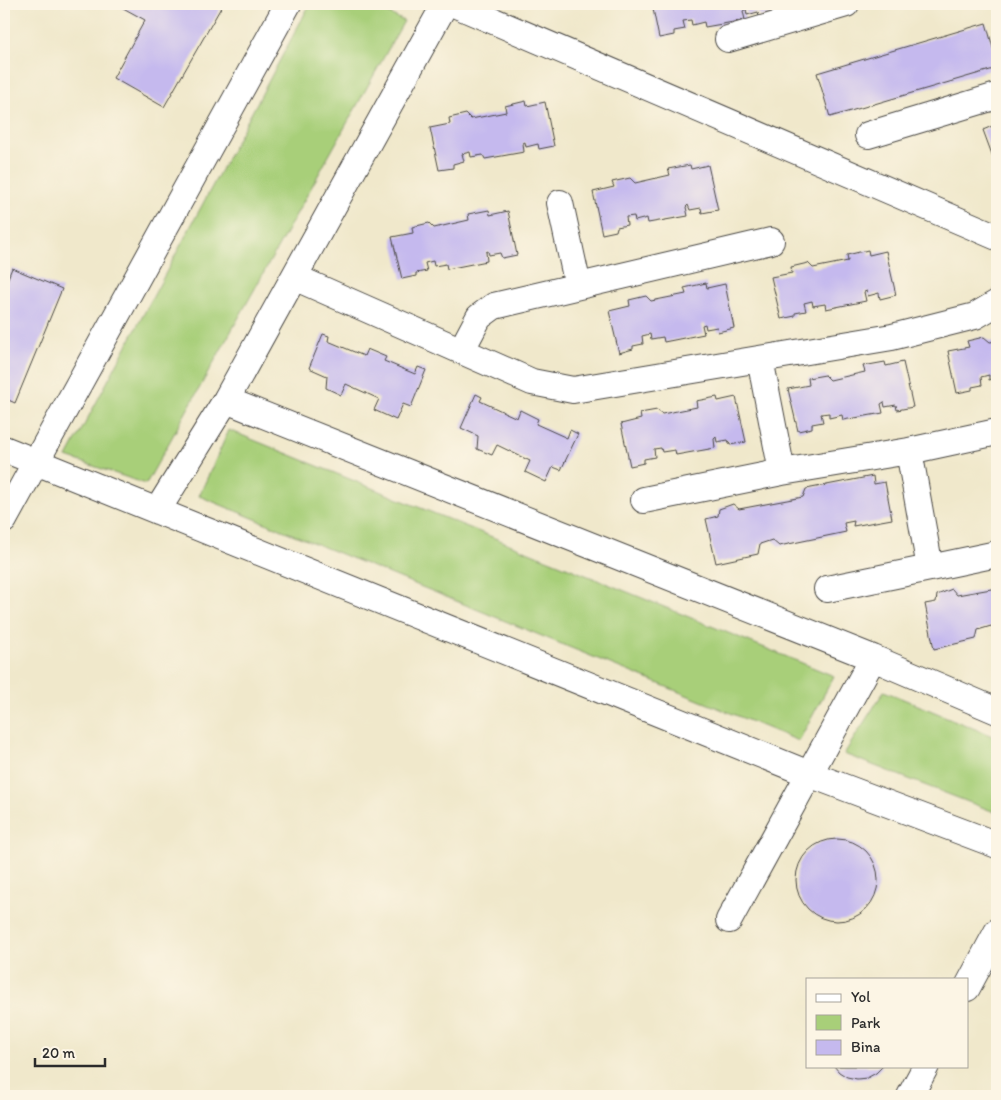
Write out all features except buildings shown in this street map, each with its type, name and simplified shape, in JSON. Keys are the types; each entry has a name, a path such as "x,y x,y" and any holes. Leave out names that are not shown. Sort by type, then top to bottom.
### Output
{"street":[{"path":"4,520 288,4"},
{"path":"157,511 226,400 445,4"},
{"path":"454,4 997,237"},
{"path":"728,39 846,4"},
{"path":"868,135 997,96"},
{"path":"560,203 578,286"},
{"path":"461,351 479,317 494,306 771,241"},
{"path":"294,277 532,382 573,390 892,337 975,316 997,303"},
{"path":"760,359 782,472"},
{"path":"226,400 873,658 997,711"},
{"path":"644,500 782,472 909,451 997,432"},
{"path":"4,449 809,774 997,845"},
{"path":"909,451 930,568"},
{"path":"827,588 997,554"},
{"path":"729,920 873,658"},
{"path":"968,986 997,932"},
{"path":"910,1096 925,1068"}],"green space":[{"path":"310,4 370,4 404,21 146,484 67,457"},
{"path":"229,430 834,676 799,741 199,496"},
{"path":"884,691 997,738 997,813 844,754"}]}
